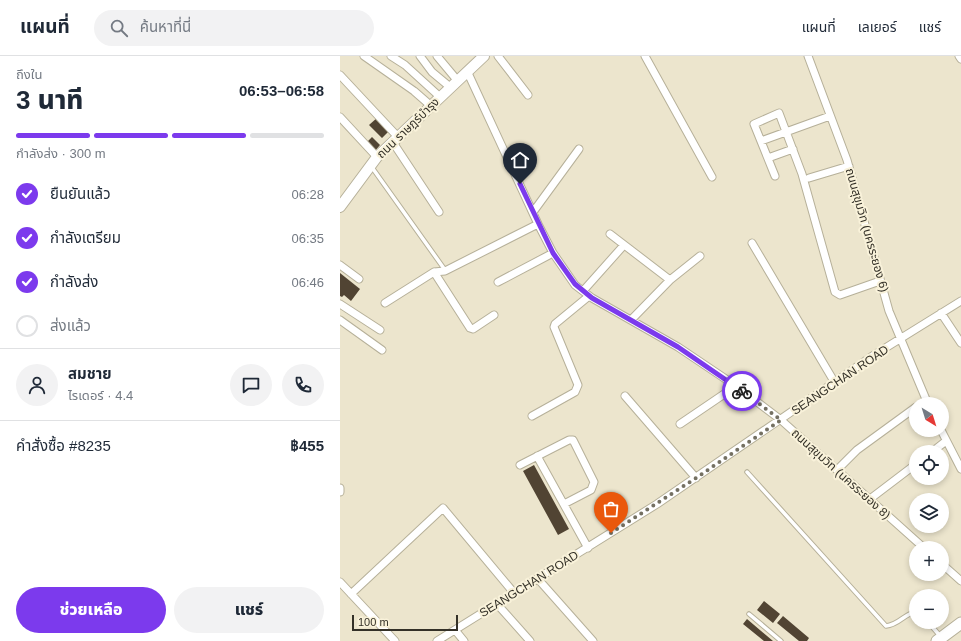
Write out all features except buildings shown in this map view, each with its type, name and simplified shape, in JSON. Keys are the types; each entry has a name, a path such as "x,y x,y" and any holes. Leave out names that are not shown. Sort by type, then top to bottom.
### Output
{"main road":[{"path":"939,639 961,623"}],"street":[{"path":"364,56 414,91 430,105"},
{"path":"391,56 405,65 439,96"},
{"path":"420,56 432,72 450,87"},
{"path":"437,56 457,80"},
{"name":"ถนน ราษฎร์บำรุง","path":"340,206 370,165 439,96 484,56"},
{"path":"498,56 528,95"},
{"path":"645,56 712,177"},
{"name":"ถนนสุขุมวิท (นครระยอง 6)","path":"808,56 848,166 880,282 923,397"},
{"name":"ถนนสุขุมวิท (นครระยอง 8)","path":"468,71 538,224 553,253 569,277 586,294 678,347 736,386 781,420 916,541"},
{"path":"340,75 395,139 439,212"},
{"path":"775,176 754,124 779,113 802,174 835,292 840,294 880,282"},
{"path":"761,141 830,116"},
{"path":"340,118 378,157"},
{"path":"533,212 579,148"},
{"path":"768,158 792,149"},
{"path":"809,178 848,166"},
{"path":"385,303 434,272 445,271 538,224"},
{"path":"610,234 670,280"},
{"path":"752,243 835,383"},
{"path":"532,416 575,392 578,385 554,324 586,294 624,245"},
{"path":"498,282 553,253"},
{"path":"631,320 670,280 700,256"},
{"path":"340,265 359,279"},
{"path":"434,272 471,328 494,314"},
{"name":"SEANGCHAN ROAD","path":"437,641 588,548 696,478 900,339 961,301"},
{"path":"340,304 380,330"},
{"path":"941,313 961,343"},
{"path":"340,320 382,350"},
{"path":"680,424 736,386"},
{"path":"625,396 696,478"},
{"path":"837,470 857,450 909,412"},
{"path":"944,437 961,469"},
{"path":"520,465 569,440 576,443 594,482 590,490 564,504"},
{"path":"941,445 946,441"},
{"path":"537,456 588,548"},
{"path":"870,499 909,469"},
{"path":"351,594 443,508 514,594"},
{"path":"949,570 961,581"},
{"path":"538,579 593,641"},
{"path":"340,582 395,641"},
{"path":"497,604 530,641"},
{"path":"454,630 464,641"}],"lane":[{"path":"370,165 445,271"},
{"path":"747,472 886,626 894,626 909,615"},
{"path":"749,614 781,641"},
{"path":"933,629 939,639"}],"way so far":[{"path":"611,533 657,504 781,420 742,391"}],"route":[{"path":"520,184 553,253 575,284 592,298 678,347 742,391"}]}
